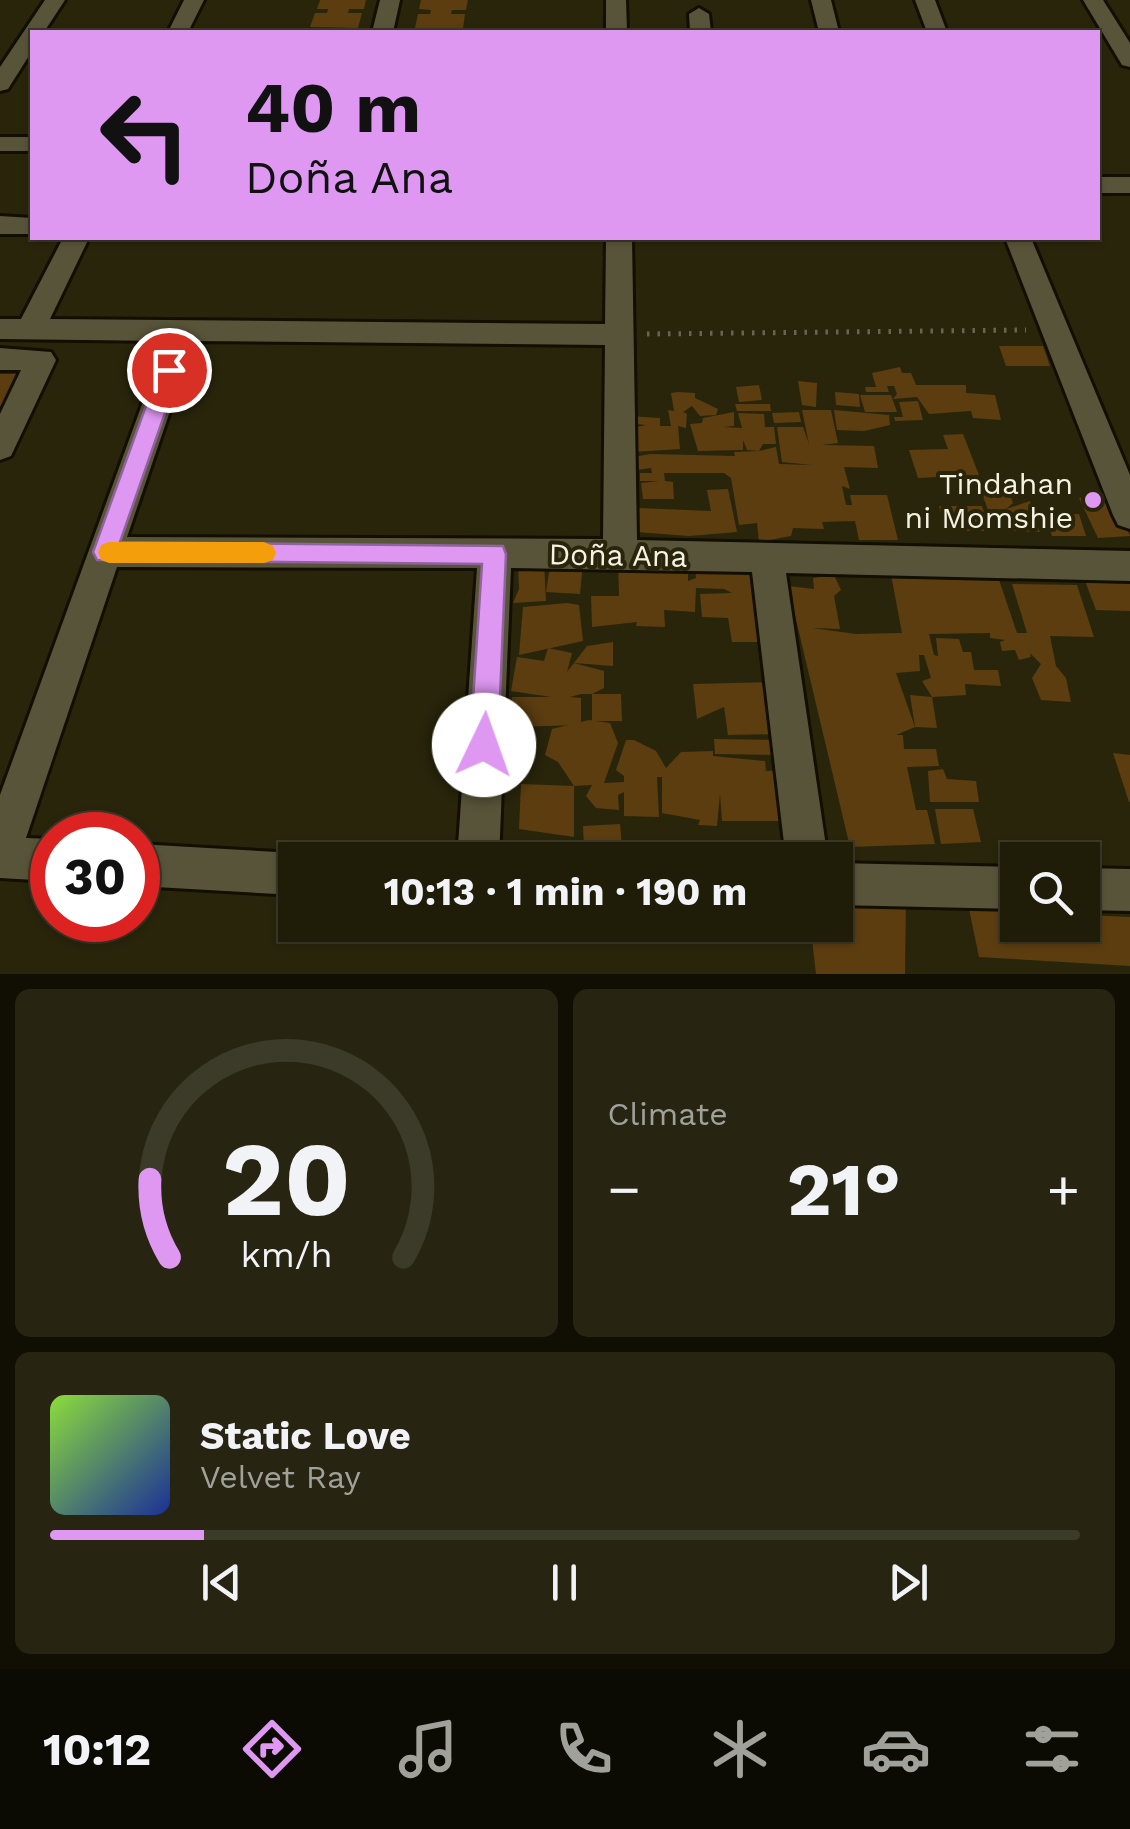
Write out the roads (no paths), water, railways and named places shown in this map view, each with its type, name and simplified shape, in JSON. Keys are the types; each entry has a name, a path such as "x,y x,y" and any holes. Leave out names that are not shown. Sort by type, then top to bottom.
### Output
{"street":[{"path":"36,30 55,0"},
{"path":"179,30 194,0"},
{"path":"383,30 390,0"},
{"path":"616,0 617,30"},
{"path":"821,0 828,30"},
{"path":"925,0 936,30"},
{"path":"1093,0 1129,57"},
{"path":"3,76 30,38"},
{"path":"3,76 30,72"},
{"path":"0,144 30,144"},
{"path":"1100,185 1130,185"},
{"path":"0,226 30,226"},
{"path":"30,330 75,240"},
{"path":"619,240 620,554"},
{"path":"1019,240 1130,515"},
{"path":"0,329 619,335"},
{"path":"30,857 0,854 182,333"},
{"path":"0,360 41,360 0,448"},
{"name":"Doña Ana","path":"105,552 767,556 1130,566"},
{"path":"479,842 494,554"},
{"path":"767,556 805,842"},
{"path":"160,866 278,873"},
{"path":"853,884 1000,888"},
{"path":"1100,890 1130,890"}],"place":[{"name":"Tindahan ni Momshie","path":"1093,500"}]}
